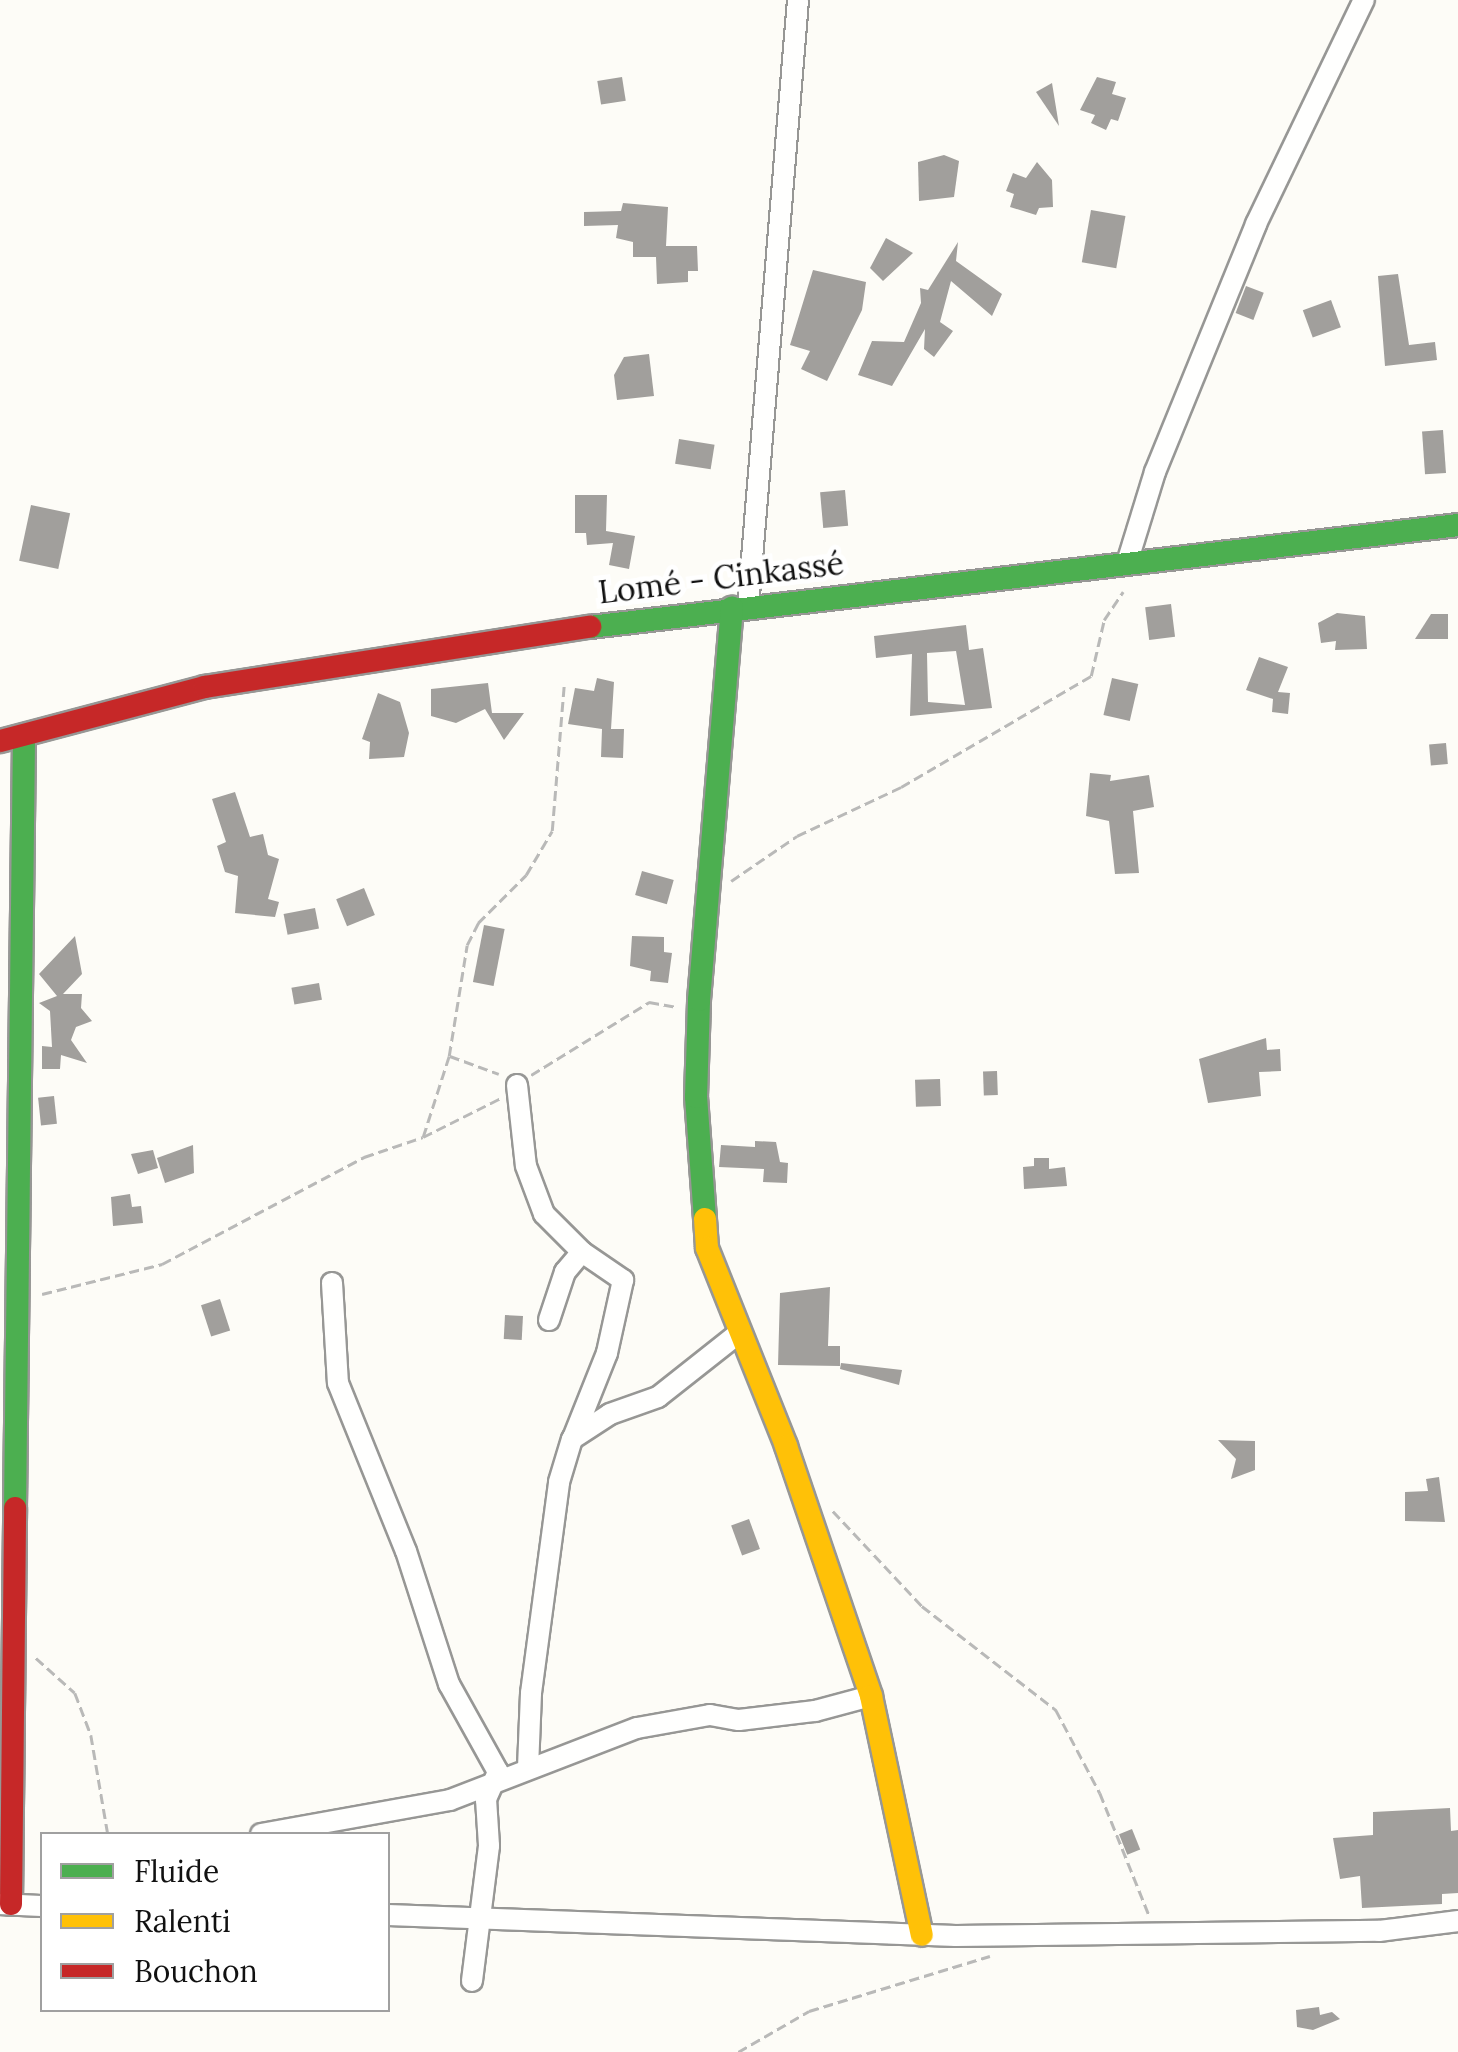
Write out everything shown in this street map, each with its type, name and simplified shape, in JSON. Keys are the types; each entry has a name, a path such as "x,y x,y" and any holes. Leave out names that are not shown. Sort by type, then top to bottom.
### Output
{"main road":[{"name":"Lomé - Cinkassé","path":"0,741 291,671 740,607 1458,524"},
{"path":"740,607 706,901 699,1000 696,1097 707,1248 786,1446 871,1696 922,1935"},
{"path":"5,1904 14,1641 24,736"}],"street":[{"path":"740,607 798,0"},
{"path":"1127,563 1155,472 1236,271 1364,0"},
{"path":"518,1085 526,1166 544,1214 582,1252 623,1280 607,1353 572,1440 556,1503 531,1694 528,1768"},
{"path":"549,1320 565,1272 582,1252"},
{"path":"332,1284 338,1384 406,1551 448,1684 498,1772 486,1799 488,1846 472,1981"},
{"path":"572,1440 610,1414 658,1397 738,1333"},
{"path":"274,1832 399,1812 496,1783 528,1768 550,1766 636,1728 710,1715 739,1720 815,1711 871,1696"},
{"path":"5,1904 40,1906"},
{"path":"390,1915 922,1935 1380,1932 1458,1921"}],"path":[{"path":"706,901 797,836 900,787 1091,676 1104,620 1122,597 1127,563"},
{"path":"422,1137 449,1056 467,946 478,923 526,875 552,831 564,685"},
{"path":"16,1300 162,1264 364,1157 422,1137 518,1085 649,1002 682,1008 699,1000"},
{"path":"449,1056 518,1085"},
{"path":"825,1502 922,1606 1056,1710 1100,1794 1158,1935"},
{"path":"14,1641 75,1693 90,1735 108,1832"},
{"path":"738,2052 809,2011 1006,1949"}],"building":[{"path":"622,77 626,101 601,105 597,81"},
{"path":"1097,77 1116,82 1112,94 1126,98 1118,121 1111,119 1106,130 1091,123 1095,115 1080,110"},
{"path":"1052,83 1059,126 1036,92"},
{"path":"944,155 959,161 954,197 919,201 918,162"},
{"path":"1037,162 1052,180 1053,207 1039,208 1036,215 1010,207 1014,194 1006,191 1013,173 1026,178"},
{"path":"623,203 668,207 666,246 697,246 698,271 688,271 688,282 657,284 656,257 633,257 633,242 616,238 618,225 584,226 584,212 621,211"},
{"path":"1091,210 1125,216 1116,268 1082,262"},
{"path":"886,238 913,253 883,281 870,268"},
{"path":"958,242 956,261 1002,294 992,316 951,281 940,322 953,331 934,357 924,349 925,329 892,386 858,375 872,341 904,342 921,303 920,288 928,290"},
{"path":"813,270 866,282 862,310 827,381 801,369 810,351 790,345"},
{"path":"1398,274 1409,345 1435,342 1437,360 1385,366 1378,276"},
{"path":"1246,286 1264,293 1253,320 1236,313"},
{"path":"1331,300 1341,327 1313,338 1303,310"},
{"path":"649,354 654,396 617,400 614,375 624,357"},
{"path":"1443,430 1446,473 1425,474 1422,431"},
{"path":"679,439 715,445 711,469 675,464"},
{"path":"845,490 848,526 823,528 820,492"},
{"path":"575,495 607,495 606,531 635,536 629,569 609,565 613,543 587,545 586,533 575,533"},
{"path":"31,505 70,513 58,569 19,561"},
{"path":"1171,604 1175,637 1149,640 1145,607"},
{"path":"1337,613 1365,616 1367,649 1335,650 1336,641 1321,643 1318,623"},
{"path":"1431,614 1448,614 1448,639 1415,639"},
{"path":"966,625 969,650 983,648 992,708 910,716 912,654 876,658 874,636","holes":["956,651 965,705 928,702 927,653"]},
{"path":"1259,657 1288,667 1278,692 1290,693 1288,714 1272,712 1273,699 1246,690"},
{"path":"597,678 614,682 611,729 624,729 623,758 601,757 602,729 568,724 575,688 594,691"},
{"path":"1112,678 1138,684 1130,721 1103,715"},
{"path":"488,683 492,713 524,713 504,740 485,709 456,723 431,716 431,689"},
{"path":"378,693 400,702 409,733 404,757 369,759 370,742 362,739"},
{"path":"1446,743 1448,764 1431,765 1429,744"},
{"path":"1090,773 1111,775 1110,781 1149,775 1154,807 1133,811 1139,873 1115,874 1109,821 1086,816"},
{"path":"235,792 250,837 263,834 268,855 279,859 268,899 279,902 275,917 235,913 238,876 225,872 217,846 226,842 212,799"},
{"path":"642,871 674,880 667,904 635,895"},
{"path":"364,888 375,915 347,926 336,899"},
{"path":"315,908 319,929 288,935 284,914"},
{"path":"484,925 505,929 494,986 473,982"},
{"path":"75,936 82,974 63,994 82,994 81,1008 92,1021 76,1027 71,1040 87,1063 61,1055 60,1069 42,1069 42,1046 52,1047 50,1011 39,1003 57,996 39,974"},
{"path":"632,936 664,937 664,952 672,953 668,983 650,981 651,971 630,966"},
{"path":"319,983 322,1000 294,1005 291,988"},
{"path":"1266,1038 1267,1050 1280,1049 1281,1071 1259,1072 1261,1096 1208,1103 1199,1059"},
{"path":"983,1071 997,1071 998,1095 984,1095"},
{"path":"940,1079 941,1106 916,1107 915,1080"},
{"path":"54,1096 57,1124 41,1126 38,1098"},
{"path":"755,1141 776,1142 780,1162 788,1163 787,1183 763,1182 764,1169 719,1167 721,1145 755,1147"},
{"path":"193,1145 194,1173 165,1183 157,1158"},
{"path":"153,1150 158,1168 138,1174 131,1154"},
{"path":"1034,1158 1049,1158 1049,1169 1065,1167 1067,1186 1024,1189 1023,1167 1034,1166"},
{"path":"130,1194 132,1207 141,1206 143,1223 113,1226 111,1197"},
{"path":"830,1287 828,1346 840,1346 840,1366 778,1365 780,1293"},
{"path":"220,1299 230,1330 211,1337 201,1305"},
{"path":"505,1315 523,1316 522,1340 504,1339"},
{"path":"841,1363 902,1370 899,1385 840,1369"},
{"path":"1218,1440 1255,1441 1255,1470 1231,1479 1236,1459"},
{"path":"1439,1477 1445,1522 1405,1521 1405,1492 1428,1491 1426,1479"},
{"path":"749,1519 760,1549 742,1556 731,1525"},
{"path":"1450,1808 1451,1831 1458,1830 1458,1893 1442,1894 1442,1904 1362,1908 1360,1876 1340,1879 1333,1838 1373,1835 1373,1812"},
{"path":"1132,1829 1140,1849 1127,1855 1119,1834"},
{"path":"1319,2007 1320,2015 1332,2012 1340,2019 1313,2030 1297,2027 1296,2010"}],"traffic: fast":[{"path":"590,627 1458,525"},
{"path":"705,1219 696,1097 699,1000 732,607"},
{"path":"15,1508 24,736"}],"traffic: slow":[{"path":"705,1219 707,1248 786,1446 871,1696 922,1935"}],"traffic: jam":[{"path":"0,741 205,687 590,627"},
{"path":"11,1904 15,1508"}]}
